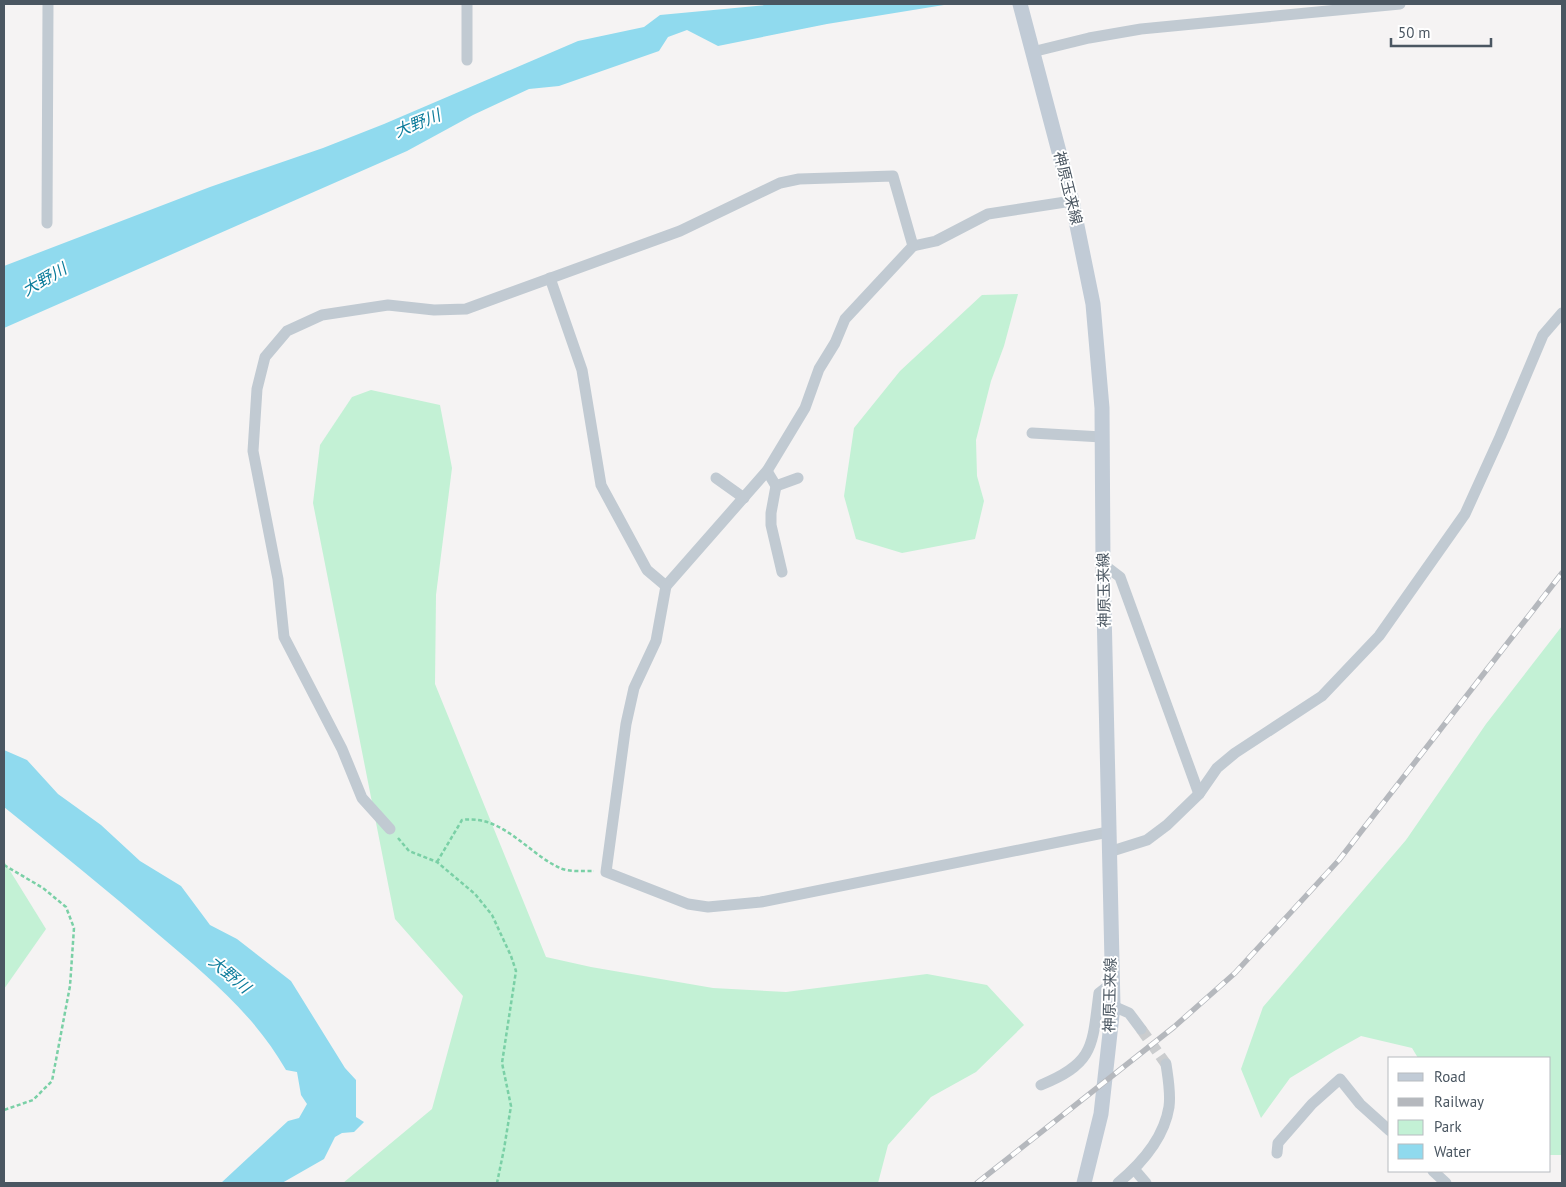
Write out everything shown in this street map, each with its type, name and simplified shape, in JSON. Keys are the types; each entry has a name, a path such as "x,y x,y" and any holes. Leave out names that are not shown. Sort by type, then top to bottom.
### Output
{"main road":[{"name":"神原玉来線","path":"1020,4 1072,201 1093,304 1102,408 1103,564 1113,1006 1101,1114 1084,1183"}],"street":[{"path":"47,223 48,4"},
{"path":"467,4 467,60"},
{"path":"1032,52 1089,38 1141,29 1400,4"},
{"path":"390,829 362,798 342,749 284,637 278,579 253,451 256,389 265,357 287,331 322,315 388,305 434,310 466,309 680,231 780,184 799,179 893,176 912,246"},
{"path":"1072,201 988,214 936,241 912,246 845,319 835,343 819,370 805,408 767,471 666,586 656,641 634,688 626,724 606,872 688,904 708,907 761,902 1108,832"},
{"path":"550,278 582,370 601,485 647,570 666,586"},
{"path":"1109,852 1147,840 1167,825 1199,794 1217,768 1235,753 1322,696 1379,636 1465,514 1500,438 1543,335 1562,313"},
{"path":"1032,433 1102,437"},
{"path":"767,471 776,486 771,513 771,525 782,572"},
{"path":"716,478 744,498"},
{"path":"776,486 798,478"},
{"path":"1103,564 1120,577 1199,794"},
{"path":"1041,1085 1059,1078 1077,1066 1088,1052 1094,1033 1099,993 1112,983"},
{"path":"1113,1006 1129,1013 1141,1029"},
{"path":"1118,1183 1134,1169 1156,1142 1165,1124 1169,1106 1166,1064"},
{"path":"1277,1153 1278,1144 1312,1104 1340,1079 1360,1104 1388,1129"},
{"path":"1134,1169 1146,1183"},
{"path":"1434,1172 1446,1183"}],"path":[{"path":"437,862 462,820 476,818 496,825 561,869 606,872"},
{"path":"390,829 409,851 437,862 476,894 492,915 516,971 502,1063 511,1106 497,1183"},
{"path":"4,864 42,888 66,907 74,928 70,986 52,1081 33,1100 4,1110"}],"green space":[{"path":"1018,294 1004,346 991,381 976,440 977,476 984,501 975,539 902,553 856,539 844,496 854,428 900,371 982,295"},
{"path":"371,390 440,405 452,468 436,595 435,684 546,957 591,967 713,988 786,992 927,974 987,985 1024,1025 976,1072 931,1097 888,1145 878,1183 343,1183 432,1109 463,996 395,919 313,503 320,445 352,397"},
{"path":"1562,626 1562,1155 1551,1155 1551,1057 1417,1057 1412,1048 1361,1036 1290,1078 1261,1118 1241,1069 1263,1007 1406,840 1486,724"},
{"path":"4,861 46,929 4,989"}],"water":[{"name":"大野川","path":"776,4 950,4 827,24 718,46 687,30 668,37 659,51 559,86 529,89 473,115 407,151 4,328 4,266 210,187 323,148 578,41 644,27 660,15"},
{"name":"大野川","path":"4,750 27,760 58,794 101,825 140,861 181,886 210,925 237,939 291,981 345,1068 356,1080 356,1117 364,1122 354,1132 342,1133 335,1137 324,1159 282,1183 221,1183 288,1121 299,1118 307,1104 301,1095 297,1072 286,1070 259,1031 212,981 121,902 4,807"}],"tunnel":[{"path":"1141,1029 1166,1064"}],"railway":[{"path":"977,1183 1174,1027 1235,973 1339,860 1562,573"}]}
